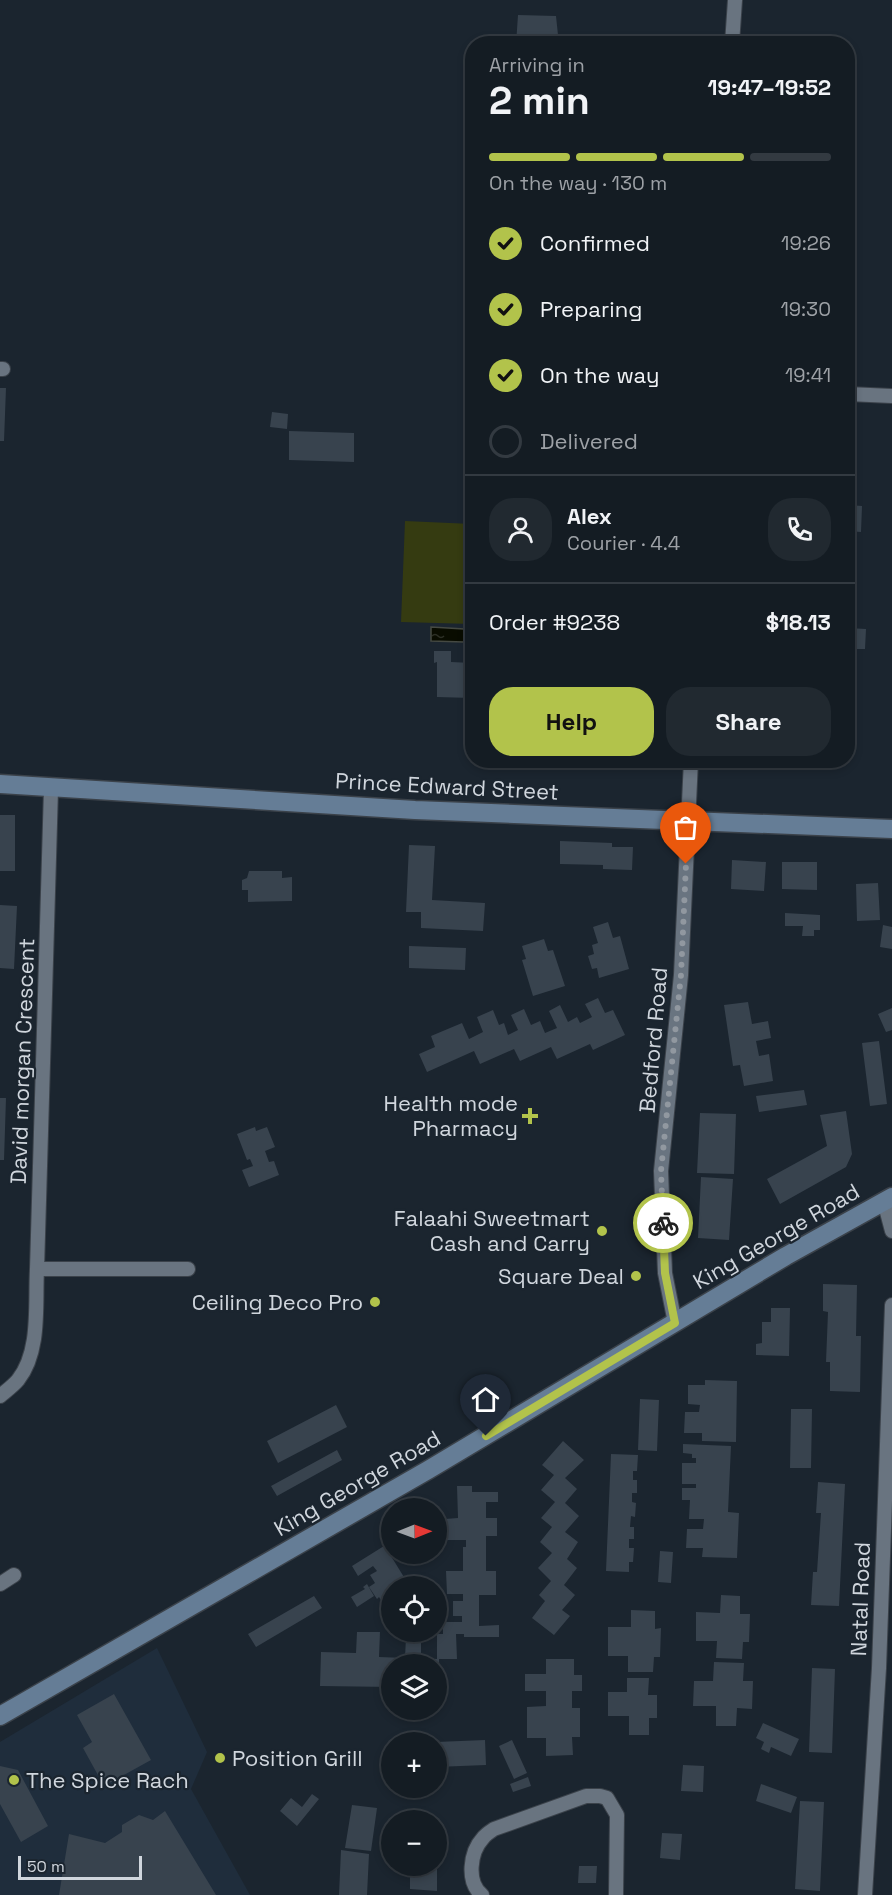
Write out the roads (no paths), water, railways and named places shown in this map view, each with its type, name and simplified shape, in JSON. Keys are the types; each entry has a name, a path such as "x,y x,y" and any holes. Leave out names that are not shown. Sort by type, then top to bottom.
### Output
{"main road":[{"name":"Prince Edward Street","path":"0,784 51,789 415,810 892,829"},
{"name":"King George Road","path":"0,1716 428,1470 786,1256 888,1199"}],"street":[{"path":"733,36 735,0"},
{"path":"855,393 892,396"},
{"name":"Bedford Road","path":"675,1323 665,1273 661,1171 681,975 691,768"},
{"name":"David morgan Crescent","path":"0,1396 17,1381 28,1363 33,1343 51,789"},
{"path":"888,1199 892,1231"},
{"path":"37,1269 188,1269"},
{"name":"Natal Road","path":"865,1895 885,1668 892,1305"},
{"path":"0,1584 15,1575"},
{"path":"482,1895 476,1890 471,1870 473,1857 482,1838 494,1829 586,1796 607,1798 617,1815 616,1895"}],"water":[{"path":"431,627 464,629 464,642 431,641"}],"place":[{"name":"Health mode Pharmacy","path":"530,1116"},
{"name":"Falaahi Sweetmart Cash and Carry","path":"602,1231"},
{"name":"Square Deal","path":"636,1276"},
{"name":"Ceiling Deco Pro","path":"375,1302"},
{"name":"Position Grill","path":"220,1758"},
{"name":"The Spice Rach","path":"14,1780"}]}
